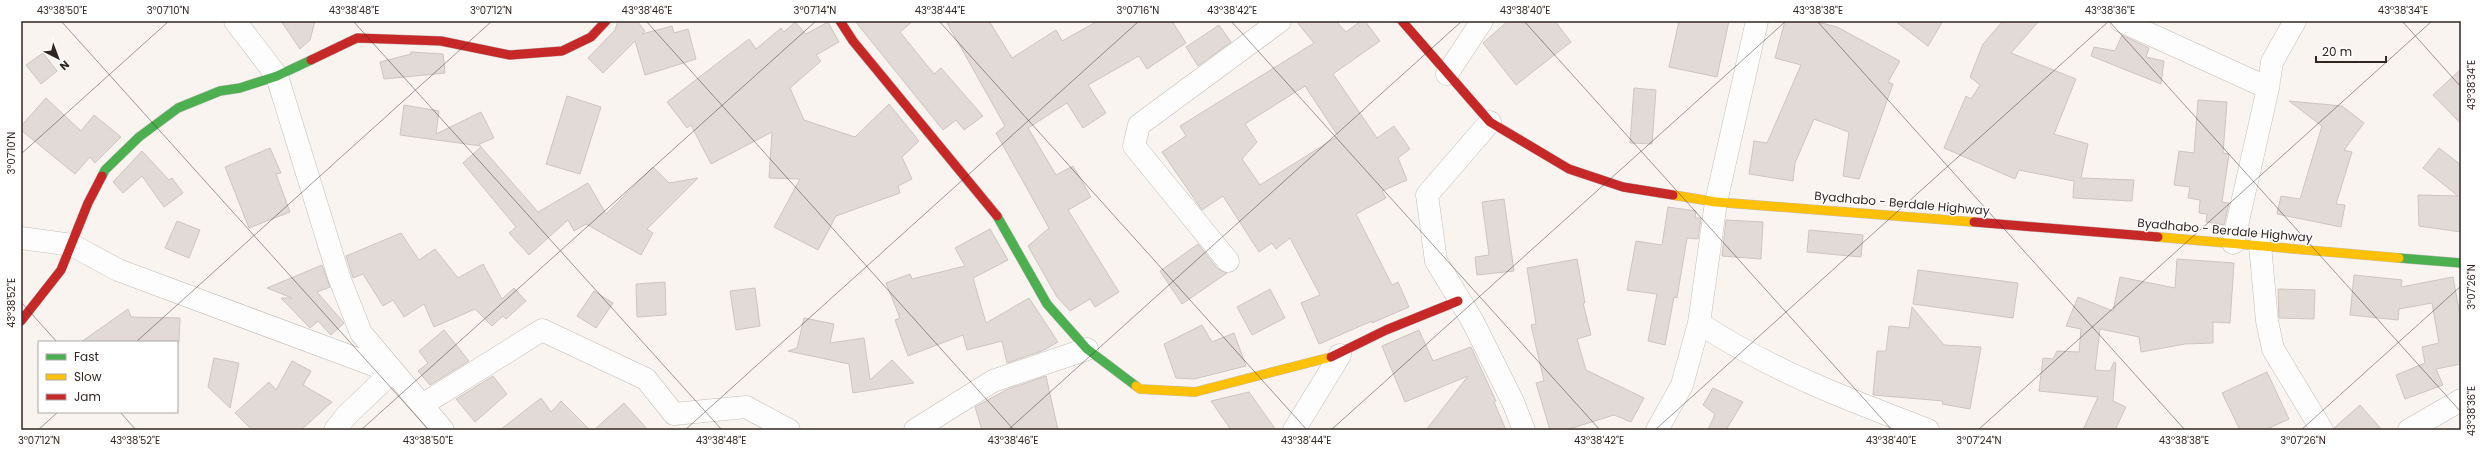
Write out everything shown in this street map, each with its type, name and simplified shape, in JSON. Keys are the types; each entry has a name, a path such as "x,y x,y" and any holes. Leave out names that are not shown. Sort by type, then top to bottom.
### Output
{"street":[{"path":"235,21 277,76 338,277 361,333 392,372 443,430"},
{"path":"21,321 61,270 88,203 105,170 139,137 178,108 220,91 240,88 277,76 357,38 441,41 510,54 562,51 591,37 606,21"},
{"path":"840,21 852,42 998,217 1047,304 1087,350 1140,389 1195,392 1340,355 1386,330 1458,301"},
{"path":"1228,261 1134,146 1139,124 1280,21"},
{"name":"Byadhabo - Berdale Highway","path":"1402,21 1490,122 1569,169 1623,186 1716,202 1804,207 2461,263"},
{"path":"1447,74 1482,21"},
{"path":"1657,430 1682,386 1699,323 1716,202 1757,21"},
{"path":"2121,21 2268,88"},
{"path":"2233,243 2268,88 2272,62 2295,21"},
{"path":"1490,122 1427,195 1436,261 1478,334 1513,402 1524,430"},
{"path":"21,238 72,245 118,270 392,372"},
{"path":"2260,245 2267,321 2273,349 2322,430"},
{"path":"1699,323 1736,347 1837,395 1928,430"},
{"path":"422,405 542,330 646,379 674,422 746,407 789,430"},
{"path":"915,430 993,381 1087,350"},
{"path":"1294,430 1340,355"},
{"path":"335,430 346,416 392,372"},
{"path":"2409,430 2461,400"}],"building":[{"path":"281,21 315,21 310,40 300,49"},
{"path":"618,21 637,21 645,31 642,34 672,26 674,33 688,29 696,59 645,75 635,41 603,73 588,58 615,30"},
{"path":"855,21 913,21 900,32 934,74 941,68 983,116 964,130 956,120 943,130"},
{"path":"946,21 989,21 1012,58 1056,30 1062,41 1098,21 1172,21 1186,43 1147,69 1139,56 1088,85 1106,113 1083,128 1067,103 1028,128 1056,175 1073,166 1091,197 1068,210 1119,292 1095,307 1090,299 1070,311 1057,297 1028,246 1049,228 996,133 1005,126"},
{"path":"1296,21 1336,21 1346,32 1361,21 1365,21 1380,41 1333,74 1377,138 1394,126 1410,149 1398,158 1407,180 1382,191 1386,198 1356,214 1392,285 1398,282 1409,307 1319,344 1301,303 1320,295 1290,238 1276,249 1272,243 1259,252 1223,196 1202,210 1162,152 1186,136 1180,126 1314,43","holes":["1305,86 1338,136 1260,185 1242,159 1257,142 1245,124"]},
{"path":"1508,21 1555,21 1571,42 1516,85 1483,43"},
{"path":"1679,21 1729,21 1717,77 1669,67"},
{"path":"1785,21 1814,21 1837,27 1900,61 1888,82 1893,84 1859,179 1843,176 1849,132 1814,119 1795,163 1793,181 1749,174 1754,141 1767,143 1801,65 1775,58"},
{"path":"1895,21 1943,21 1928,46"},
{"path":"2003,21 2039,21 2011,53 2076,79 2054,134 2088,144 2081,178 2134,180 2132,201 2073,198 2074,181 2019,170 2015,179 1944,148 1966,96 1971,99 1980,85 1970,77 1983,44"},
{"path":"795,22 806,34 828,22 839,42 816,55 821,61 790,88 804,120 855,137 889,104 919,141 902,157 912,179 898,186 900,193 836,216 818,250 774,227 800,179 769,178 772,132 711,164 691,125 687,128 667,102 749,39 756,49 781,28 784,32"},
{"path":"1219,25 1231,42 1198,66 1186,47"},
{"path":"2122,35 2149,48 2146,57 2164,61 2161,84 2091,56 2094,47 2115,51"},
{"path":"411,52 443,54 445,73 384,79 380,62 411,54"},
{"path":"43,53 57,71 41,84 26,65"},
{"path":"2461,69 2461,124 2433,95"},
{"path":"1634,88 1656,90 1652,144 1630,143"},
{"path":"567,96 601,107 580,174 546,164"},
{"path":"46,98 81,131 94,115 121,137 95,163 90,157 75,174 21,130 21,126"},
{"path":"2198,100 2227,102 2223,153 2229,154 2222,202 2229,203 2224,225 2206,222 2207,214 2199,213 2200,200 2188,198 2190,187 2174,185 2179,151 2194,153"},
{"path":"2289,101 2342,106 2364,123 2344,150 2352,152 2336,204 2345,205 2341,227 2277,214 2281,196 2300,199 2322,126"},
{"path":"404,105 439,111 436,134 481,112 494,138 479,144 481,146 400,135"},
{"path":"481,147 538,212 588,183 606,214 653,167 669,183 698,178 647,229 653,233 641,255 586,224 574,231 568,220 529,255 509,233 516,227 463,163"},
{"path":"270,148 281,173 276,174 290,212 249,228 225,167"},
{"path":"2439,148 2461,165 2461,232 2419,226 2418,195 2458,196 2423,168"},
{"path":"142,151 169,180 172,178 183,193 164,207 142,176 123,193 113,182"},
{"path":"1504,199 1514,271 1477,275 1475,257 1489,255 1482,202"},
{"path":"1668,207 1696,211 1695,218 1701,218 1698,239 1687,238 1677,298 1674,297 1665,345 1648,341 1657,294 1627,290 1636,241 1662,245"},
{"path":"1726,220 1763,222 1761,259 1722,256"},
{"path":"177,221 200,230 189,258 165,248"},
{"path":"990,229 1008,260 973,278 986,323 1029,298 1058,342 1042,351 1007,363 1002,341 967,350 963,335 908,356 895,320 900,318 886,283 910,274 912,279 965,266 955,248"},
{"path":"1809,230 1863,235 1861,257 1807,252"},
{"path":"401,233 419,260 435,249 458,278 483,264 502,299 514,288 526,301 506,319 503,316 492,326 475,309 434,327 424,304 404,317 393,300 383,306 363,274 353,278 346,256"},
{"path":"1198,244 1218,269 1227,273 1182,304 1160,271"},
{"path":"1577,259 1585,303 1583,303 1591,335 1577,339 1586,370 1644,398 1631,422 1614,415 1566,430 1550,430 1536,383 1544,381 1531,325 1536,324 1527,268"},
{"path":"2177,259 2234,263 2230,323 2213,322 2213,343 2185,344 2141,352 2139,337 2100,329 2095,370 2110,371 2114,362 2116,363 2113,401 2126,407 2115,430 2083,430 2098,397 2039,391 2043,358 2053,359 2057,351 2079,352 2081,329 2066,326 2078,297 2113,311 2120,277 2175,288"},
{"path":"322,265 330,287 317,292 344,323 331,335 318,321 310,328 281,298 292,298 267,288"},
{"path":"1918,270 2018,283 2013,318 1913,304"},
{"path":"2354,275 2402,280 2401,287 2453,277 2461,321 2461,364 2436,369 2443,385 2405,399 2396,375 2425,363 2422,347 2439,343 2432,303 2399,309 2398,320 2350,315"},
{"path":"665,282 666,315 637,317 636,284"},
{"path":"755,288 760,326 736,330 730,291"},
{"path":"1270,289 1285,318 1252,335 1237,307"},
{"path":"2278,289 2315,290 2314,319 2279,318"},
{"path":"594,291 613,303 596,328 577,316"},
{"path":"1912,307 1944,345 1981,347 1970,409 1942,404 1943,401 1873,395 1877,351 1886,351 1889,326 1909,328"},
{"path":"128,309 131,317 180,318 179,342 82,341"},
{"path":"804,318 834,324 830,343 864,338 870,380 892,360 914,383 853,393 849,364 788,351 797,348"},
{"path":"1202,325 1212,342 1234,333 1246,366 1194,379 1176,378 1164,344"},
{"path":"444,330 469,361 430,385 418,371 428,363 419,351"},
{"path":"1419,330 1433,361 1471,347 1496,401 1494,402 1506,430 1426,430 1468,376 1405,402 1382,346"},
{"path":"214,358 239,363 230,408 208,387"},
{"path":"292,361 311,371 303,385 332,402 301,430 252,430 235,413 269,382 276,390"},
{"path":"2267,372 2289,419 2265,430 2240,430 2222,393"},
{"path":"493,376 507,394 475,422 456,399"},
{"path":"1046,376 1058,430 982,430 975,407 1006,390"},
{"path":"1713,388 1743,402 1726,430 1708,430 1715,414 1703,405"},
{"path":"1249,392 1276,430 1231,430 1211,401"},
{"path":"541,398 551,412 561,401 590,430 500,430"},
{"path":"624,403 648,430 594,430"},
{"path":"2360,405 2382,430 2334,430 2334,428"}],"traffic: fast":[{"path":"102,176 105,170 139,137 178,108 220,91 240,88 277,76 311,60"},
{"path":"997,216 1047,304 1087,349 1136,386"},
{"path":"2399,258 2461,263"}],"traffic: slow":[{"path":"1673,195 1716,202 1974,222"},
{"path":"2158,237 2399,258"},
{"path":"1136,386 1140,389 1195,392 1331,357"}],"traffic: jam":[{"path":"311,60 357,38 441,41 510,55 562,51 591,37 606,21"},
{"path":"840,21 853,41 997,216"},
{"path":"1402,21 1490,122 1569,169 1623,187 1673,195"},
{"path":"21,321 61,270 88,203 102,176"},
{"path":"1974,222 2158,237"},
{"path":"1331,357 1386,330 1458,301"}]}
